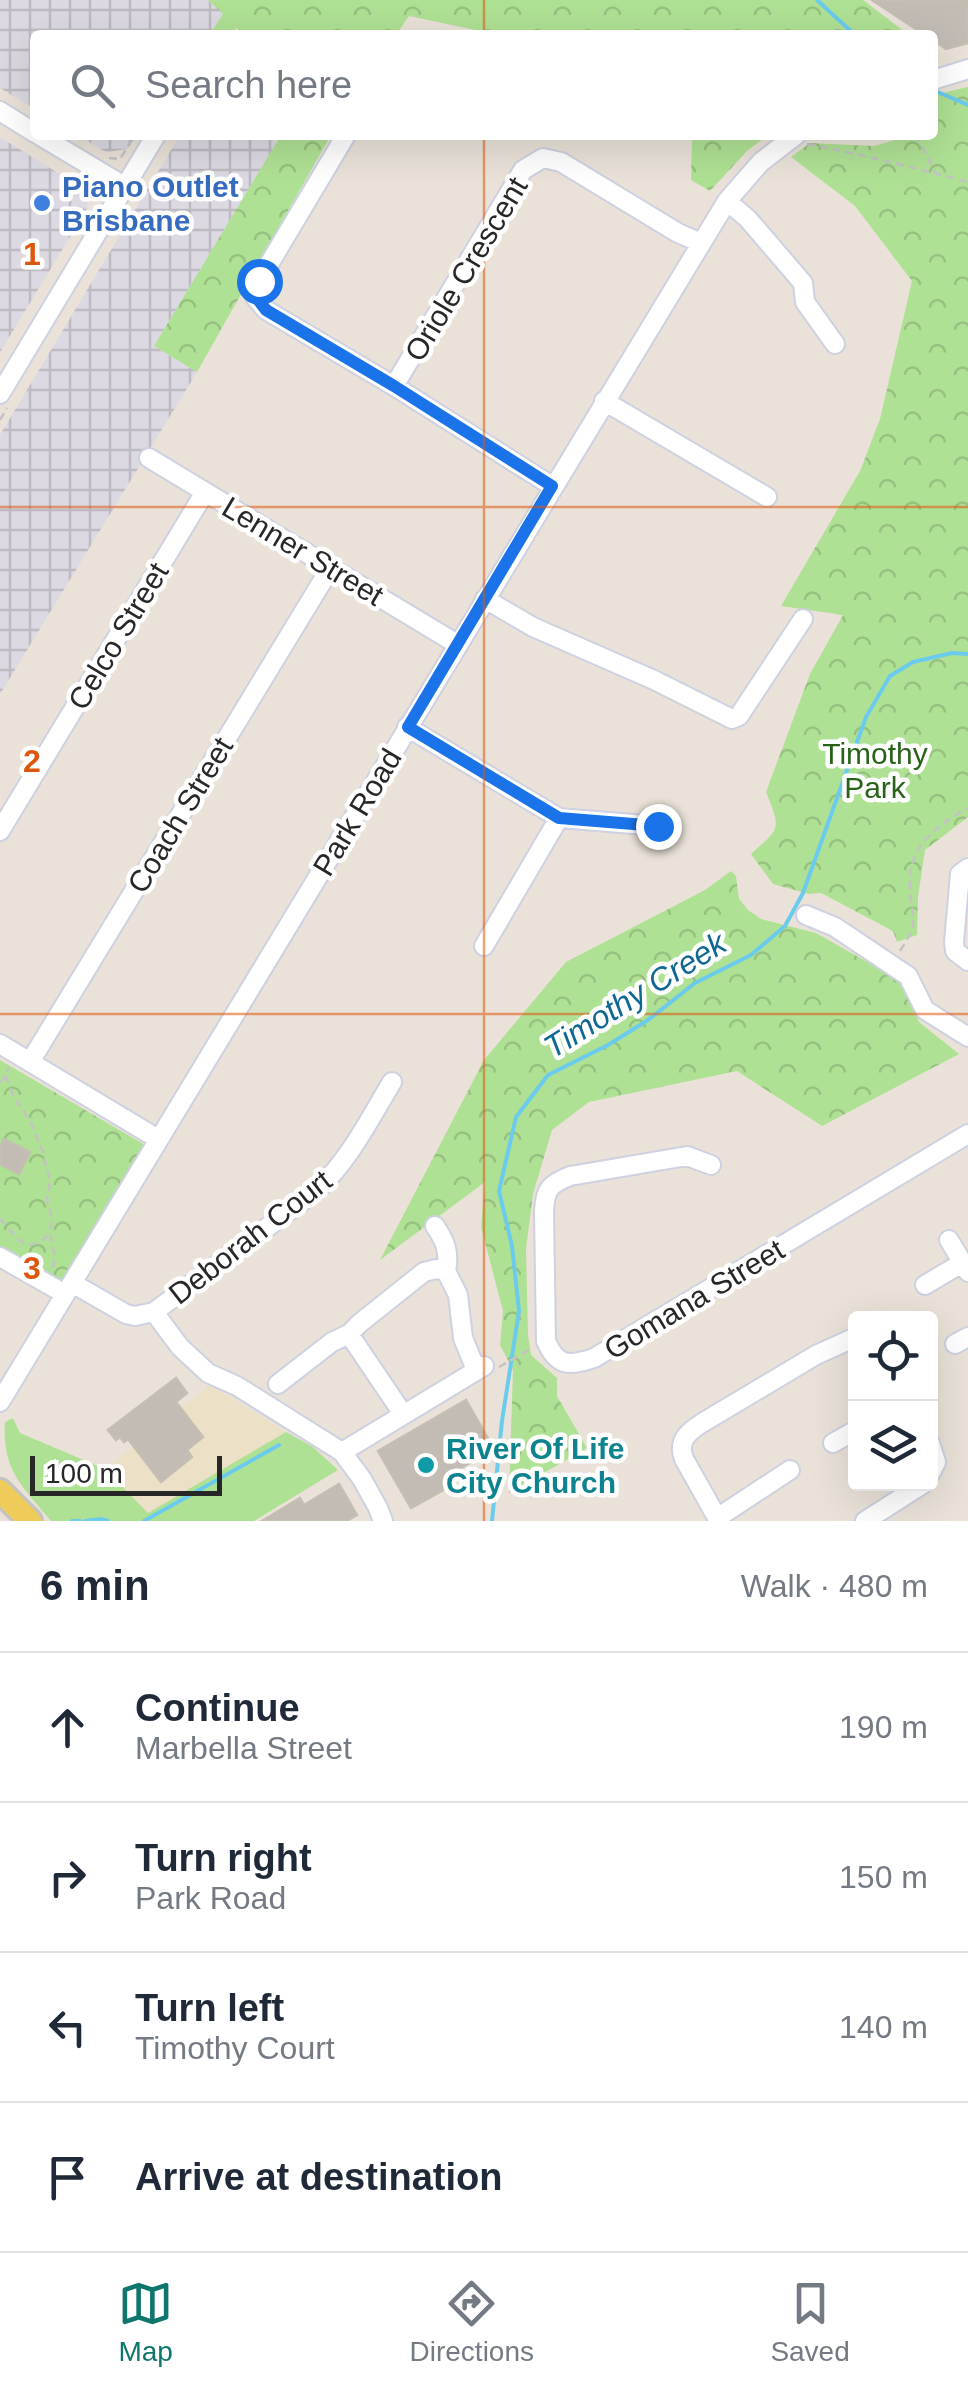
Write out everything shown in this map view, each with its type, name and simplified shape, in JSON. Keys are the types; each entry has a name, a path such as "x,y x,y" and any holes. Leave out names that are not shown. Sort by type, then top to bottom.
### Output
{"main road":[{"path":"0,1491 30,1521"}],"street":[{"path":"940,78 968,69"},
{"path":"0,112 30,130"},
{"path":"47,140 124,186"},
{"path":"0,394 153,140"},
{"path":"343,140 259,281 256,297 266,310 552,486"},
{"name":"Park Road","path":"0,1402 726,200 760,162 799,140"},
{"name":"Oriole Crescent","path":"394,386 524,170 542,158 561,162 678,234 701,243"},
{"path":"726,200 748,219 802,283 805,302 835,344"},
{"path":"604,401 767,496"},
{"name":"Lenner Street","path":"149,458 457,644"},
{"name":"Celco Street","path":"0,831 204,492"},
{"name":"Coach Street","path":"30,1062 331,567"},
{"path":"486,599 533,627 732,719 739,716 803,619"},
{"path":"408,727 559,818 658,826"},
{"path":"484,946 559,818"},
{"path":"967,958 955,951 954,942 960,874 968,868"},
{"path":"806,915 835,927 908,976 925,1010 968,1038"},
{"path":"0,1044 158,1140"},
{"name":"Deborah Court","path":"0,1257 126,1314 154,1312 332,1176 348,1158 392,1082"},
{"name":"Gomana Street","path":"711,1165 686,1156 554,1182 544,1196 546,1341 552,1355 564,1363 578,1364 594,1358 968,1134"},
{"path":"342,1452 485,1369 464,1338 458,1295 446,1271 446,1244 435,1226"},
{"path":"925,1284 965,1267 949,1240"},
{"path":"277,1390 332,1342 349,1334 424,1272 446,1271"},
{"path":"154,1312 198,1366 342,1452 362,1479 382,1521"},
{"path":"349,1334 403,1414"},
{"path":"790,1470 718,1520 680,1449 690,1431 702,1423 848,1340"},
{"path":"833,1443 848,1435"},
{"path":"864,1521 912,1491"}],"path":[{"path":"100,156 120,158 132,140"},
{"path":"802,140 808,146 852,152 968,182"},
{"path":"919,140 937,174"},
{"path":"891,964 912,931 915,916 911,873 915,852 924,838 968,808"},
{"path":"0,1082 9,1064"},
{"path":"6,1076 44,1152 50,1182 50,1245 55,1254 52,1273"},
{"path":"0,1219 25,1244 40,1242 50,1234"},
{"path":"485,1369 531,1349"}],"shaded area":[{"path":"0,0 208,0 223,14 212,30 30,30 30,106 0,88"},
{"path":"0,137 79,186 88,197 87,209 0,352"},
{"path":"86,140 133,140 127,149 106,152"},
{"path":"177,140 278,140 154,346 197,372 0,694 0,435"},
{"path":"210,1385 286,1432 148,1513 105,1469"}],"green space":[{"path":"208,0 863,0 902,30 475,30 409,16 399,30 212,30 223,14"},
{"name":"Timothy Park","path":"968,87 968,817 925,850 917,935 897,942 893,931 821,893 809,894 773,884 751,854 773,833 776,821 766,792 810,674 843,615 781,606 860,471 880,419 912,281 855,206 791,157 810,143 874,146 895,140 938,140 938,94"},
{"path":"278,140 328,140 197,372 154,346"},
{"path":"692,140 761,140 710,191 691,180"},
{"path":"731,871 736,876 739,899 761,919 816,933 901,981 919,1022 959,1054 822,1126 737,1071 589,1102 552,1130 533,1194 526,1249 528,1335 531,1355 557,1378 557,1396 587,1448 509,1493 513,1370 500,1345 503,1311 481,1227 485,1182 380,1260 484,1060 566,962 705,890"},
{"path":"0,1060 145,1145 63,1285 0,1248"},
{"path":"13,1418 20,1433 105,1469 148,1513 286,1432 313,1447 338,1470 254,1521 51,1521 11,1466 5,1422"}],"building":[{"path":"872,0 968,0 968,43 946,49 938,43 938,30 917,30"},
{"path":"4,1139 30,1152 19,1174 0,1164"},
{"path":"176,1378 187,1393 176,1402 203,1437 187,1450 192,1457 161,1482 128,1439 116,1440 108,1430"},
{"name":"River Of Life City Church","path":"466,1400 494,1449 442,1479 447,1488 411,1508 378,1451"},
{"path":"339,1484 357,1515 346,1521 262,1521 300,1498 304,1505"}],"waterway":[{"path":"817,0 850,30"},
{"path":"938,92 968,105"},
{"name":"Timothy Creek","path":"492,1521 519,1311 512,1246 499,1191 516,1117 548,1075 648,1020 695,983 751,955 785,926 803,893 866,717 890,676 913,662 952,653 968,654"},
{"path":"144,1521 279,1445"},
{"path":"72,1521 80,1521"},
{"path":"85,1521 108,1521"}],"place":[{"name":"Piano Outlet Brisbane","path":"42,203"},
{"name":"River Of Life City Church","path":"426,1465"}],"route":[{"path":"259,281 256,297 266,310 552,486 408,727 559,818 658,826"}]}
